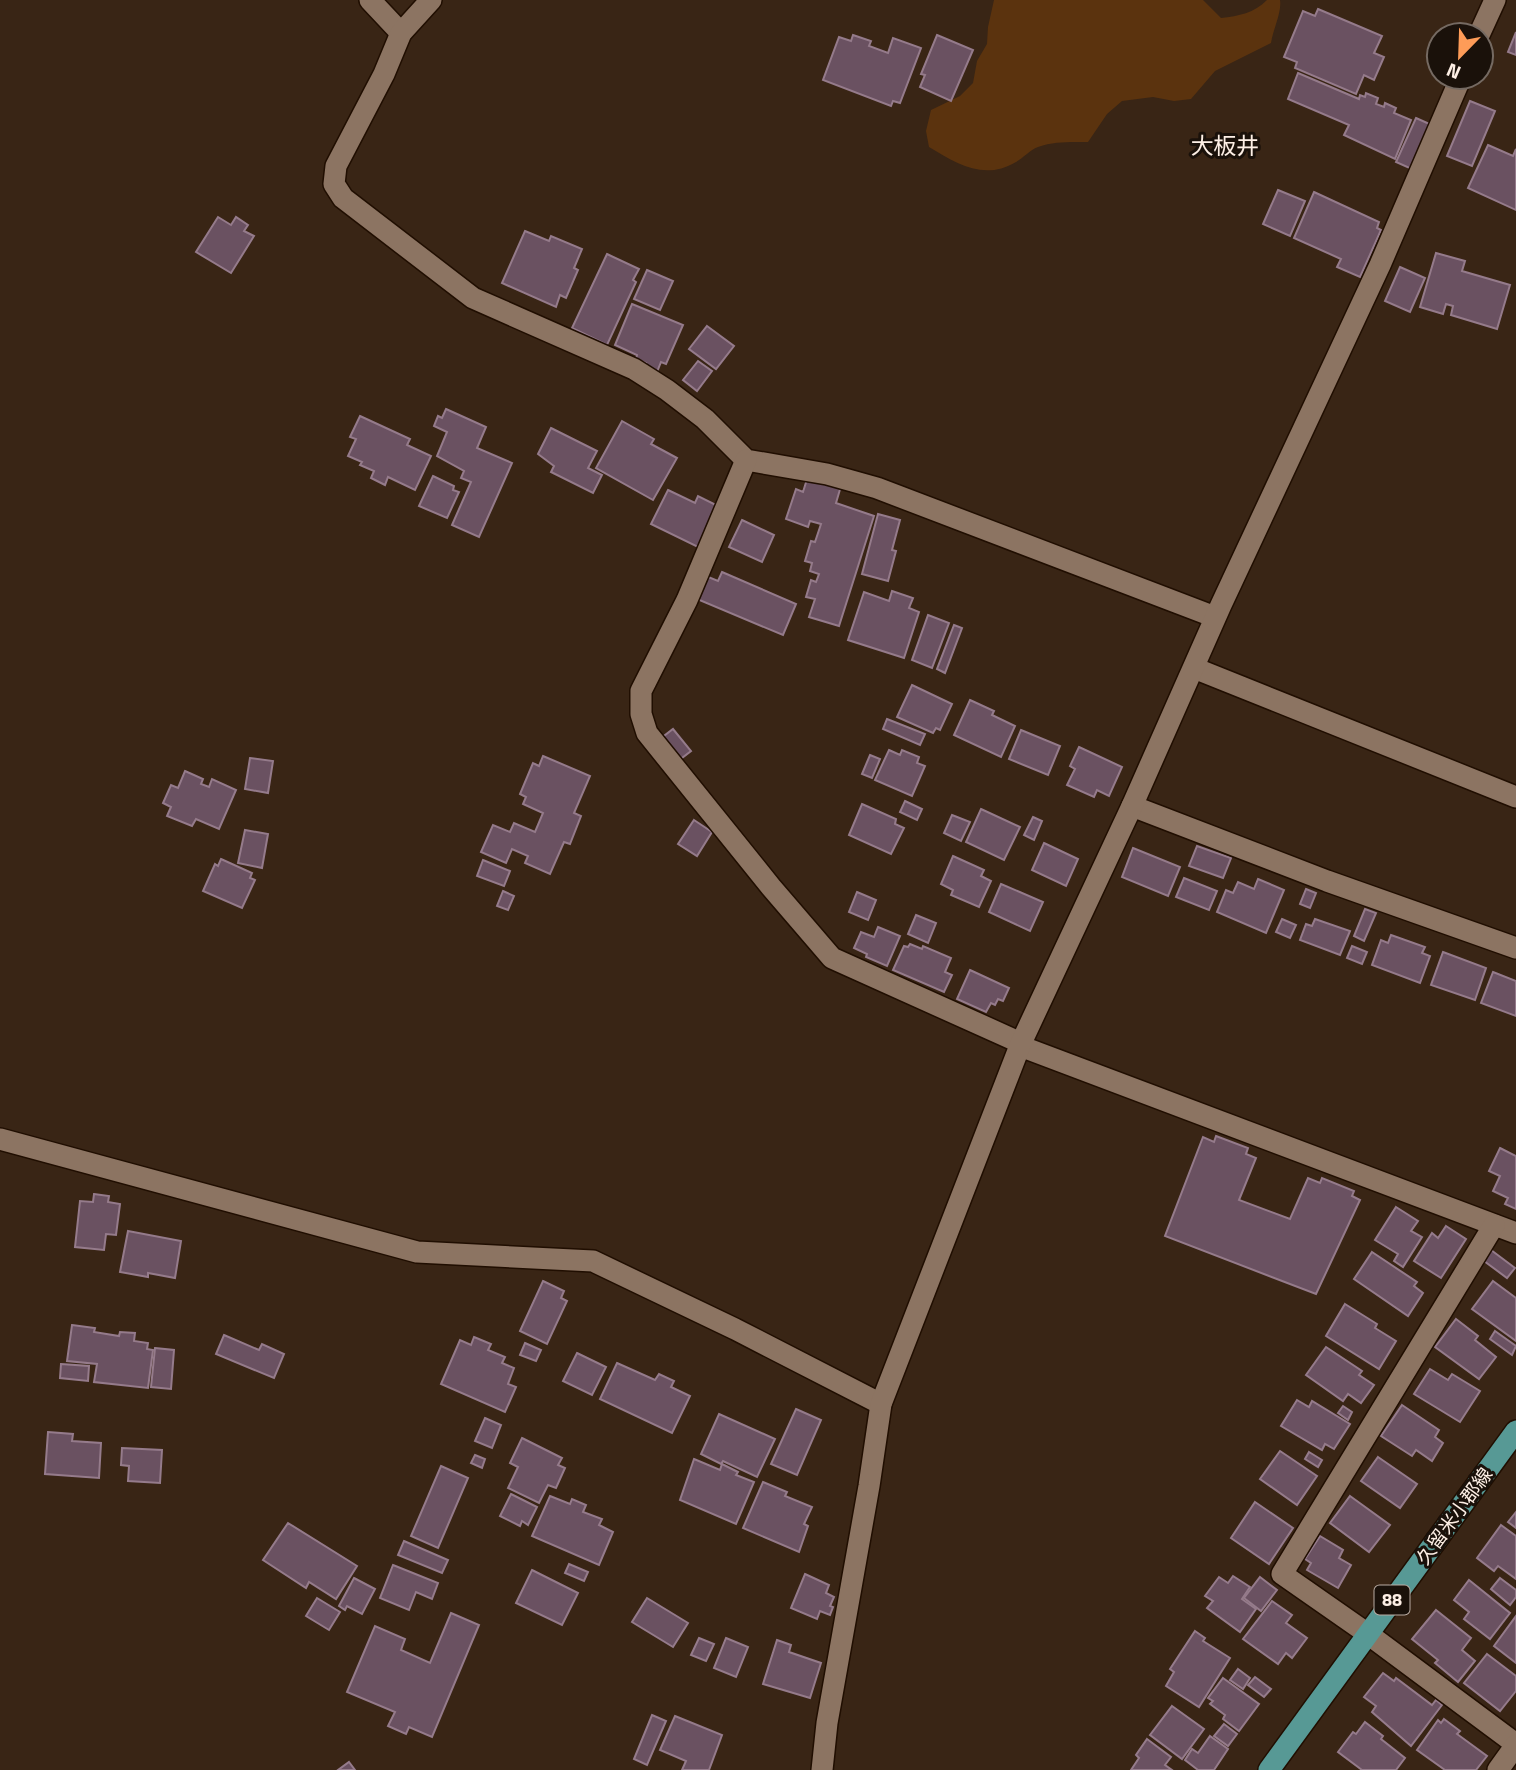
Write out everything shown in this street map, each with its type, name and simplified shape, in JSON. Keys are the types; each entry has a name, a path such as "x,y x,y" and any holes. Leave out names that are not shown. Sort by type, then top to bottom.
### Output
{"main road":[{"name":"久留米小郡線","path":"1269,1770 1516,1431"}],"street":[{"path":"370,0 401,33"},
{"path":"431,0 401,33 384,74 336,166 334,184 343,198 473,298 634,369 667,390 705,419 746,460 827,474 877,488 1215,617"},
{"path":"1485,21 1494,0"},
{"path":"822,1770 827,1723 881,1404 1020,1044 1132,806 1215,617 1380,265 1455,91"},
{"path":"746,460 692,589 641,691 641,714 647,733 832,958 1020,1044 1516,1233"},
{"path":"1194,668 1516,797"},
{"path":"1132,806 1327,881 1516,948"},
{"path":"0,1139 417,1252 593,1261 735,1329 881,1404"},
{"path":"1494,1225 1282,1574 1368,1633 1516,1745 1498,1770"}],"shaded area":[{"path":"994,0 1203,0 1221,18 1246,13 1267,0 1280,0 1280,5 1271,43 1215,71 1191,99 1174,101 1153,97 1122,101 1107,114 1088,142 1044,145 1004,168 982,170 960,164 929,147 926,131 931,110 960,96 973,83 977,61 987,44"}],"building":[{"path":"1318,9 1382,36 1374,53 1384,57 1374,80 1364,75 1356,94 1295,68 1297,62 1284,57 1303,11 1315,16"},
{"path":"1516,32 1516,55 1508,52"},
{"path":"853,35 871,41 869,46 888,53 893,38 921,48 900,103 893,101 891,106 823,80 839,37 851,41"},
{"path":"937,35 973,50 951,101 920,87 925,75 921,74"},
{"path":"1298,73 1359,99 1360,95 1365,97 1366,93 1378,98 1376,104 1384,107 1385,103 1396,108 1394,113 1411,120 1395,159 1344,135 1349,125 1288,99"},
{"path":"1470,101 1495,111 1472,166 1447,156"},
{"path":"1416,118 1434,126 1414,170 1396,162"},
{"path":"1488,145 1513,156 1516,149 1516,210 1468,188"},
{"path":"1278,190 1305,201 1290,236 1263,224"},
{"path":"1314,192 1379,222 1377,228 1381,230 1360,277 1337,267 1341,259 1294,238"},
{"path":"218,217 231,225 236,217 248,225 244,231 254,236 231,273 196,252"},
{"path":"525,231 549,241 551,236 582,249 574,268 578,270 566,298 560,295 556,307 502,283"},
{"path":"1436,253 1465,261 1462,271 1510,285 1497,329 1451,315 1453,306 1446,304 1443,314 1420,307"},
{"path":"607,254 639,269 633,280 636,282 607,345 572,328"},
{"path":"1400,267 1425,278 1410,312 1385,301"},
{"path":"647,270 673,281 660,310 634,299"},
{"path":"632,304 683,325 666,364 661,362 657,372 644,367 646,363 636,359 637,355 615,345"},
{"path":"707,326 734,346 716,369 689,349"},
{"path":"698,361 712,371 697,391 683,380"},
{"path":"446,409 486,427 477,448 512,463 479,537 452,525 471,482 461,478 464,471 437,456 447,432 434,426 438,416 442,418"},
{"path":"360,416 410,439 407,445 431,456 415,490 388,477 385,485 371,478 374,471 348,456 356,439 350,437"},
{"path":"622,421 654,439 651,444 677,458 653,500 596,468"},
{"path":"551,428 597,451 588,468 602,475 593,493 551,472 554,466 538,454"},
{"path":"433,476 454,486 453,490 459,492 447,518 419,506"},
{"path":"808,476 841,486 836,503 874,516 839,626 809,617 815,599 806,597 811,580 816,582 819,574 810,571 812,563 805,561 811,541 815,542 821,524 810,521 808,527 786,519 796,489 803,492"},
{"path":"668,490 695,503 698,496 720,507 700,548 651,524"},
{"path":"878,514 900,520 888,581 862,574"},
{"path":"742,520 774,535 762,562 729,547"},
{"path":"722,572 796,604 783,635 697,599 706,576 718,581"},
{"path":"892,591 913,598 909,608 919,612 904,658 848,640 864,592 889,601"},
{"path":"928,615 949,623 932,668 912,660"},
{"path":"954,625 962,628 945,673 937,669"},
{"path":"912,685 952,704 940,730 936,728 933,733 897,717"},
{"path":"970,700 994,711 992,715 1015,726 1001,757 954,735"},
{"path":"887,719 925,734 920,745 883,729"},
{"path":"673,729 691,751 678,761 660,739"},
{"path":"1021,730 1060,746 1048,775 1009,759"},
{"path":"1079,747 1122,767 1109,796 1097,790 1094,797 1067,785 1075,769 1070,766"},
{"path":"889,750 900,755 902,750 919,757 917,763 925,766 912,796 875,780"},
{"path":"870,755 880,759 872,778 862,774"},
{"path":"543,756 590,776 574,813 581,816 570,844 564,842 550,874 525,863 528,856 512,849 506,863 481,852 493,825 510,832 514,823 535,832 543,813 523,804 526,797 520,794 533,763 539,766"},
{"path":"250,758 273,761 268,793 245,789"},
{"path":"185,771 203,779 201,784 209,787 212,779 236,790 219,829 196,819 192,826 167,816 171,807 163,803 171,785 178,788"},
{"path":"905,801 922,809 917,820 900,812"},
{"path":"862,804 896,819 895,824 904,828 891,854 849,835"},
{"path":"981,809 1020,827 1004,860 966,842"},
{"path":"952,815 970,822 961,841 944,833"},
{"path":"1033,817 1042,821 1034,840 1024,835"},
{"path":"694,820 712,832 697,856 678,844"},
{"path":"245,830 268,834 262,868 238,863"},
{"path":"1044,843 1078,859 1066,886 1032,870"},
{"path":"1197,846 1231,858 1223,878 1189,866"},
{"path":"1133,848 1180,867 1168,896 1122,877"},
{"path":"953,856 984,870 981,876 991,881 979,907 951,895 953,890 941,884"},
{"path":"221,859 252,873 250,878 255,880 242,908 203,891 215,864 218,866"},
{"path":"483,860 510,871 504,886 477,876"},
{"path":"1184,878 1217,891 1209,910 1176,897"},
{"path":"1258,879 1284,890 1266,933 1217,912 1226,890 1233,893 1238,882 1254,889"},
{"path":"1001,884 1043,902 1030,931 989,912"},
{"path":"1306,889 1316,893 1310,908 1300,904"},
{"path":"503,891 514,896 508,910 497,906"},
{"path":"857,892 876,900 868,920 849,912"},
{"path":"1365,909 1376,913 1364,941 1354,936"},
{"path":"916,915 936,923 928,943 908,934"},
{"path":"1282,919 1296,925 1290,938 1276,932"},
{"path":"1315,919 1350,931 1340,955 1300,940 1306,924 1312,926"},
{"path":"878,927 900,936 887,966 866,957 867,954 854,948 861,932 874,937"},
{"path":"1391,935 1425,947 1422,953 1430,956 1420,983 1372,965 1381,940 1388,943"},
{"path":"910,944 922,949 923,946 951,958 945,972 952,975 944,992 893,970 904,946 908,947"},
{"path":"1352,946 1367,952 1362,964 1347,958"},
{"path":"1443,952 1486,968 1475,1000 1431,985"},
{"path":"970,970 1009,988 1003,1001 998,999 995,1005 991,1003 986,1012 957,999"},
{"path":"1493,972 1516,981 1516,1016 1481,1003"},
{"path":"1216,1136 1248,1148 1246,1154 1256,1158 1239,1200 1290,1219 1308,1178 1320,1183 1322,1178 1354,1191 1352,1196 1360,1200 1316,1294 1165,1236 1203,1137 1214,1142"},
{"path":"1500,1148 1516,1156 1516,1209 1505,1204 1508,1198 1493,1191 1500,1176 1489,1171"},
{"path":"94,1194 109,1196 108,1202 120,1204 116,1235 106,1234 104,1250 75,1247 80,1201 93,1202"},
{"path":"1396,1207 1418,1221 1411,1231 1422,1237 1403,1267 1394,1261 1398,1254 1375,1240"},
{"path":"1446,1226 1466,1239 1441,1278 1414,1261 1432,1233 1438,1238"},
{"path":"128,1231 181,1241 175,1278 120,1272"},
{"path":"1491,1250 1515,1268 1507,1278 1484,1261"},
{"path":"1372,1252 1417,1282 1414,1286 1423,1293 1408,1316 1354,1279"},
{"path":"543,1281 564,1291 561,1298 567,1301 547,1344 520,1331"},
{"path":"1493,1281 1516,1298 1516,1341 1472,1309"},
{"path":"1345,1304 1377,1324 1375,1328 1396,1341 1379,1369 1326,1336"},
{"path":"1456,1319 1478,1336 1475,1340 1496,1357 1479,1379 1435,1347"},
{"path":"72,1325 95,1328 94,1332 119,1336 120,1332 135,1333 134,1341 148,1343 147,1349 153,1350 148,1388 94,1382 97,1364 67,1361"},
{"path":"1495,1331 1516,1346 1512,1355 1490,1339"},
{"path":"224,1335 259,1350 262,1344 284,1354 274,1378 216,1354"},
{"path":"474,1337 491,1344 488,1350 505,1357 502,1363 514,1368 508,1384 516,1387 505,1412 441,1384 460,1340 471,1345"},
{"path":"525,1343 541,1350 536,1361 520,1355"},
{"path":"1326,1347 1362,1371 1359,1375 1374,1385 1361,1403 1348,1394 1343,1401 1306,1375"},
{"path":"155,1348 174,1350 171,1389 151,1387"},
{"path":"577,1353 606,1367 592,1395 563,1381"},
{"path":"617,1363 655,1380 659,1374 674,1381 671,1387 690,1396 672,1433 600,1399"},
{"path":"61,1364 89,1366 88,1381 60,1378"},
{"path":"1430,1369 1448,1380 1452,1374 1480,1391 1460,1422 1414,1394"},
{"path":"1297,1400 1309,1407 1312,1401 1350,1424 1334,1449 1325,1444 1322,1450 1281,1426"},
{"path":"1402,1405 1439,1430 1435,1437 1443,1443 1432,1461 1416,1450 1412,1456 1381,1436"},
{"path":"1343,1406 1352,1412 1348,1420 1338,1413"},
{"path":"796,1409 821,1420 797,1475 771,1464"},
{"path":"719,1414 775,1439 757,1477 701,1454"},
{"path":"485,1418 501,1425 492,1448 475,1441"},
{"path":"48,1432 73,1434 72,1441 101,1443 99,1478 45,1474"},
{"path":"522,1438 562,1458 558,1465 565,1468 556,1488 548,1485 539,1503 508,1488 518,1467 510,1463"},
{"path":"122,1448 162,1450 160,1483 128,1481 129,1466 121,1465"},
{"path":"1280,1451 1317,1476 1297,1505 1260,1479"},
{"path":"1309,1452 1322,1460 1318,1467 1305,1459"},
{"path":"475,1455 485,1459 482,1468 471,1463"},
{"path":"1378,1457 1417,1484 1400,1508 1361,1481"},
{"path":"694,1459 720,1470 722,1464 738,1472 736,1475 754,1482 736,1524 680,1500"},
{"path":"441,1466 468,1478 438,1548 411,1536"},
{"path":"763,1482 787,1492 785,1496 812,1507 804,1524 808,1526 799,1552 743,1528"},
{"path":"511,1494 537,1507 528,1525 522,1521 520,1526 500,1516"},
{"path":"550,1496 570,1504 572,1499 586,1505 583,1512 602,1519 599,1525 613,1532 599,1565 532,1536"},
{"path":"1350,1496 1390,1525 1369,1552 1330,1523"},
{"path":"1255,1502 1293,1528 1269,1564 1231,1538"},
{"path":"1516,1512 1516,1528 1508,1522"},
{"path":"288,1523 357,1566 336,1599 309,1582 306,1588 263,1560"},
{"path":"1501,1525 1516,1536 1516,1579 1498,1566 1494,1571 1477,1558"},
{"path":"1320,1536 1343,1550 1339,1558 1351,1565 1338,1588 1307,1570 1311,1563 1305,1559"},
{"path":"404,1541 448,1560 442,1573 398,1555"},
{"path":"569,1564 588,1572 584,1581 565,1573"},
{"path":"393,1565 438,1583 432,1599 416,1592 409,1610 380,1598"},
{"path":"532,1570 578,1593 562,1625 516,1603"},
{"path":"805,1574 829,1585 826,1593 834,1597 830,1615 820,1611 817,1619 791,1608"},
{"path":"1233,1576 1250,1587 1242,1599 1256,1609 1240,1632 1207,1608 1213,1601 1205,1596 1219,1577 1228,1583"},
{"path":"1260,1577 1277,1590 1261,1611 1244,1598"},
{"path":"354,1578 375,1589 362,1614 347,1606 345,1610 339,1606"},
{"path":"1500,1578 1516,1590 1516,1597 1510,1605 1491,1589"},
{"path":"1469,1580 1510,1613 1490,1639 1464,1619 1469,1612 1454,1600"},
{"path":"317,1598 340,1612 329,1630 306,1616"},
{"path":"647,1598 688,1623 673,1647 632,1622"},
{"path":"1272,1601 1292,1615 1286,1623 1307,1638 1292,1658 1286,1653 1278,1664 1243,1639"},
{"path":"1436,1610 1471,1638 1462,1650 1475,1661 1458,1682 1435,1663 1438,1660 1412,1639"},
{"path":"451,1613 479,1625 432,1737 409,1727 406,1734 388,1726 395,1712 347,1692 375,1626 405,1639 401,1650 430,1663"},
{"path":"1516,1616 1516,1663 1494,1646"},
{"path":"1195,1631 1205,1638 1203,1641 1230,1658 1199,1707 1166,1686 1174,1672 1170,1669"},
{"path":"699,1638 714,1644 706,1661 691,1655"},
{"path":"726,1638 748,1647 736,1677 714,1668"},
{"path":"777,1640 791,1645 789,1652 821,1663 810,1698 763,1684"},
{"path":"1487,1654 1516,1676 1516,1691 1500,1711 1464,1683"},
{"path":"1238,1669 1250,1678 1243,1689 1230,1680"},
{"path":"1383,1673 1394,1681 1396,1678 1432,1705 1436,1700 1442,1705 1411,1746 1372,1712 1376,1706 1364,1697"},
{"path":"1255,1677 1271,1689 1264,1697 1248,1685"},
{"path":"1223,1678 1259,1704 1239,1731 1223,1719 1225,1715 1210,1704 1213,1701 1208,1698"},
{"path":"1172,1706 1204,1729 1182,1759 1150,1735"},
{"path":"652,1715 666,1721 647,1765 634,1759"},
{"path":"675,1716 722,1735 709,1770 682,1770 686,1761 660,1750"},
{"path":"1444,1719 1460,1731 1457,1734 1487,1756 1476,1770 1445,1770 1417,1750 1438,1720 1441,1723"},
{"path":"1365,1722 1405,1758 1396,1770 1362,1770 1338,1752 1353,1732 1356,1734"},
{"path":"1224,1724 1237,1734 1228,1746 1214,1736"},
{"path":"1210,1736 1228,1749 1214,1770 1198,1770 1185,1760 1192,1749 1198,1753"},
{"path":"1147,1739 1171,1757 1165,1765 1172,1770 1131,1770 1139,1758 1136,1755"},
{"path":"349,1762 355,1770 338,1770"}],"district":[{"name":"大板井","path":"1225,146"}]}
